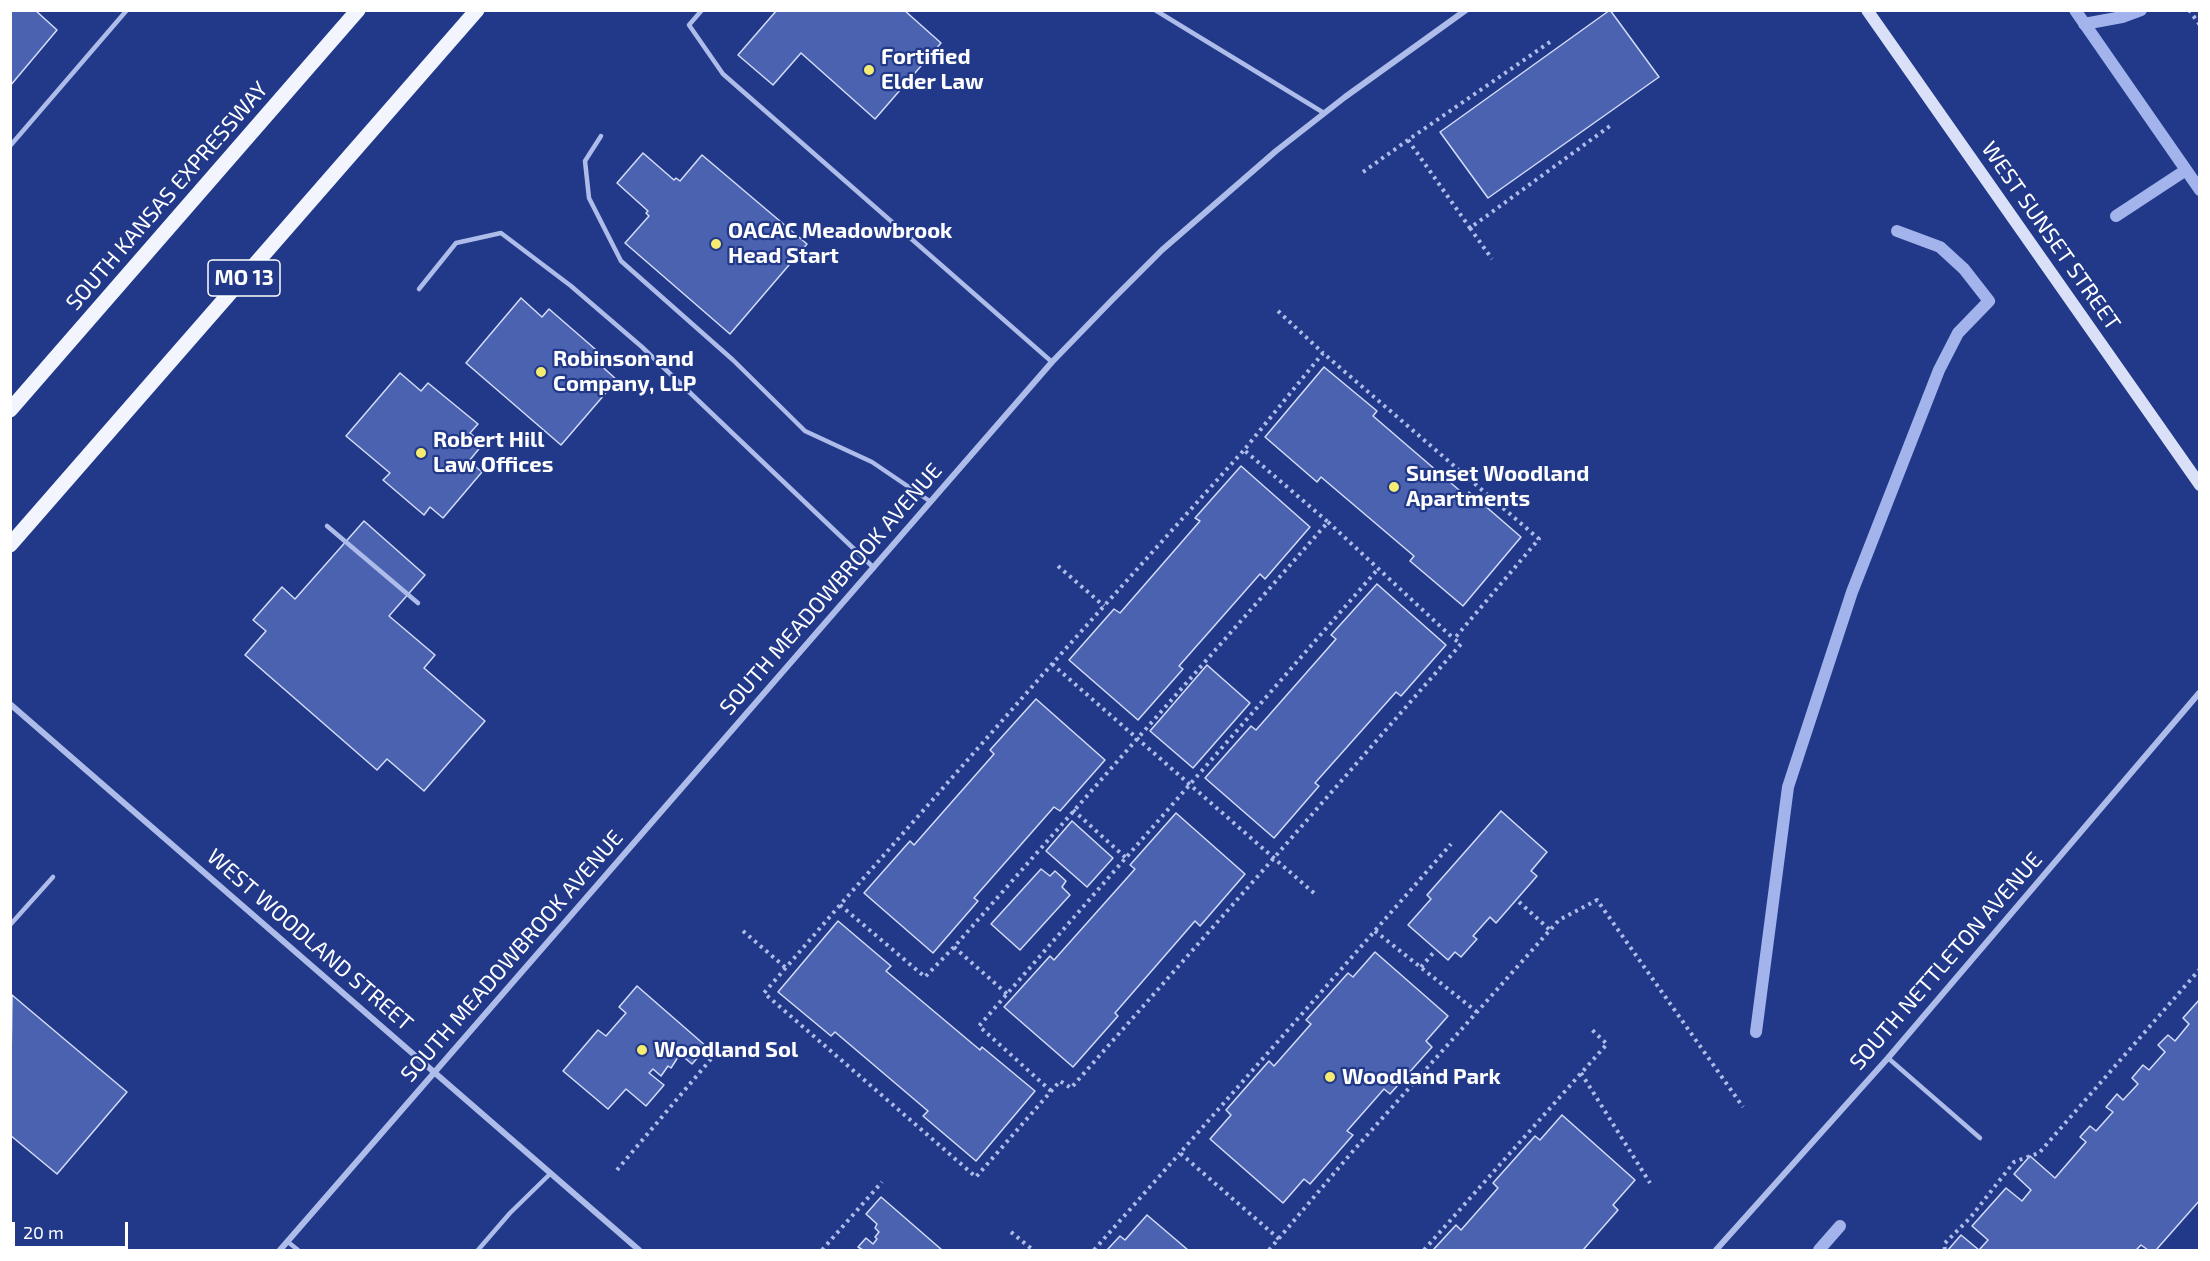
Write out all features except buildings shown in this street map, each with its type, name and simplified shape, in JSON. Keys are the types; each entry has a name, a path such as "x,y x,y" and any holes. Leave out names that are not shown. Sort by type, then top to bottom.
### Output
{"main road":[{"name":"SOUTH KANSAS EXPRESSWAY","path":"10,410 358,10"},
{"name":"MO 13","path":"10,545 477,10"},
{"name":"WEST SUNSET STREET","path":"1867,10 2199,485"}],"street":[{"name":"SOUTH MEADOWBROOK AVENUE","path":"280,1251 1052,362 1162,250 1276,151 1324,113 1466,10"},
{"name":"SOUTH NETTLETON AVENUE","path":"1716,1251 1888,1058 2199,692"},
{"name":"WEST WOODLAND STREET","path":"10,704 639,1251"}],"lane":[{"path":"10,146 127,10"},
{"path":"702,10 689,25 723,74 1052,362"},
{"path":"1155,10 1324,113"},
{"path":"601,136 585,161 589,198 621,261 734,360 805,431 872,462 931,502"},
{"path":"419,289 456,243 501,233 571,286 642,348 874,568"},
{"path":"327,526 418,603"},
{"path":"10,925 53,877"},
{"path":"1888,1058 1980,1138"},
{"path":"478,1251 510,1213 551,1173"},
{"path":"288,1242 298,1251"}],"path":[{"path":"2189,10 2199,25"},
{"path":"1363,172 1550,42"},
{"path":"1470,228 1610,126"},
{"path":"1408,140 1492,259"},
{"path":"1278,311 1323,353 1539,539 1454,639"},
{"path":"1244,450 1328,522 1461,644 1071,1088 1060,1081 976,1178 764,993 1052,664 1244,450 1323,353"},
{"path":"840,905 925,977 954,947 1328,522"},
{"path":"1058,566 1104,606"},
{"path":"1051,1091 979,1026 1378,569"},
{"path":"1052,664 1315,894"},
{"path":"1073,810 1126,858"},
{"path":"1094,1251 1451,844"},
{"path":"1269,1251 1353,1152 1559,920 1597,900 1743,1107"},
{"path":"1519,902 1550,930"},
{"path":"743,931 786,968"},
{"path":"1375,931 1477,1012"},
{"path":"954,947 1007,994"},
{"path":"1421,967 1434,952"},
{"path":"1945,1251 1944,1244 1970,1218 2014,1162 2039,1154 2199,969"},
{"path":"1424,1251 1607,1044 1590,1028"},
{"path":"617,1170 711,1059"},
{"path":"1581,1073 1650,1182"},
{"path":"1180,1153 1279,1239"},
{"path":"822,1251 882,1182"},
{"path":"1011,1232 1033,1251"}],"waterway":[{"path":"2075,10 2200,190"},
{"path":"2084,24 2122,17 2141,10"},
{"path":"2116,216 2186,170"},
{"path":"1756,1032 1788,787 1852,592 1939,370 1958,333 1989,301 1964,269 1940,247 1897,231"},
{"path":"1819,1250 1840,1226"}],"place":[{"name":"Fortified Elder Law","path":"869,70"},
{"name":"OACAC Meadowbrook Head Start","path":"716,244"},
{"name":"Robinson and Company, LLP","path":"541,372"},
{"name":"Robert Hill Law Offices","path":"421,453"},
{"name":"Sunset Woodland Apartments","path":"1394,487"},
{"name":"Woodland Sol","path":"642,1050"},
{"name":"Woodland Park","path":"1330,1077"}]}
